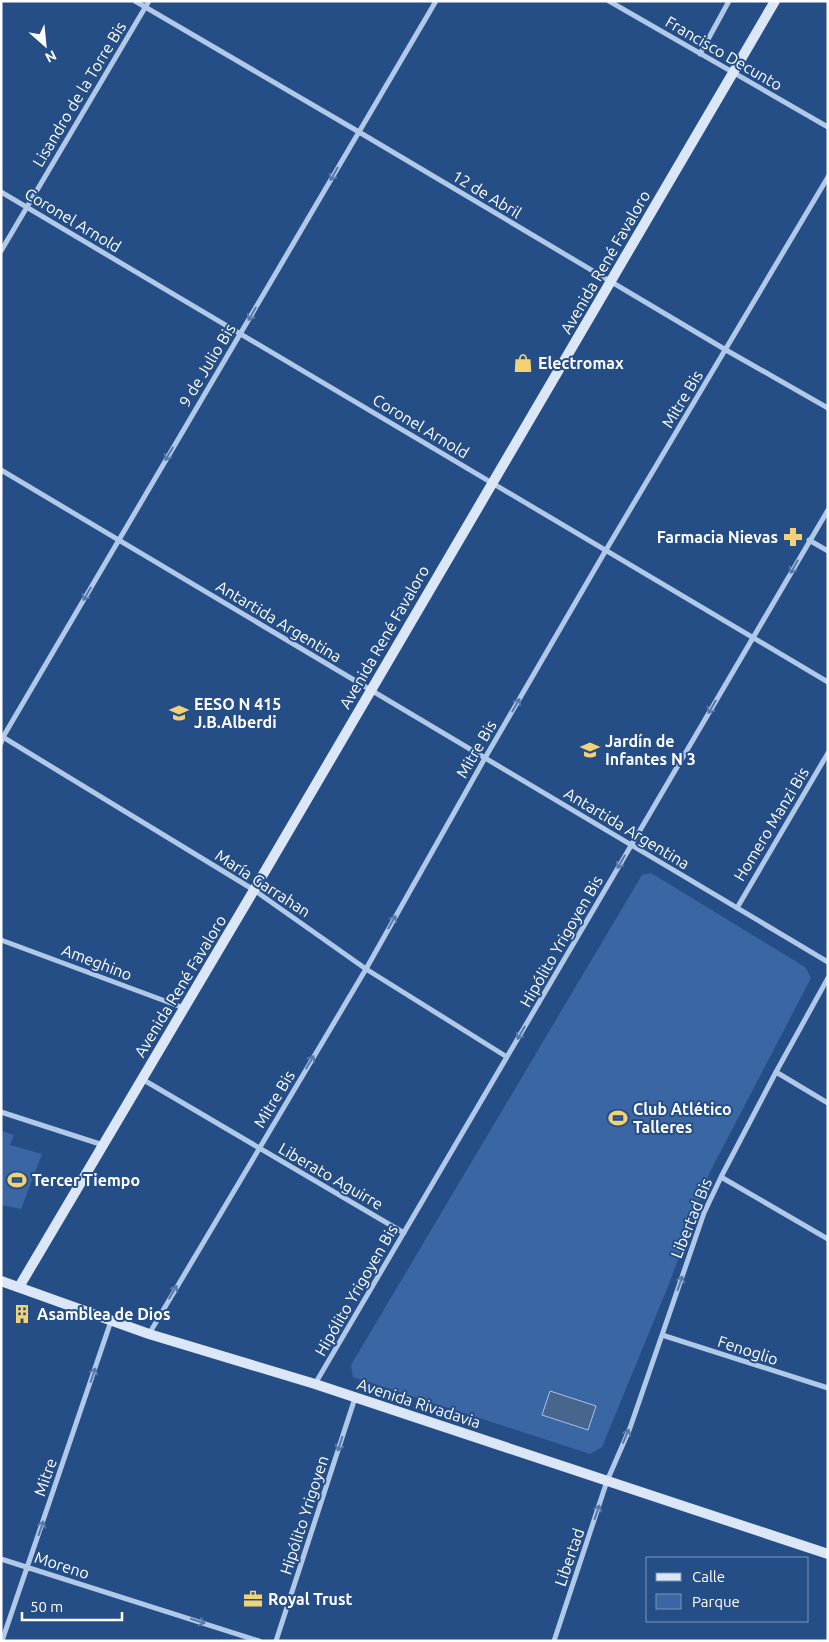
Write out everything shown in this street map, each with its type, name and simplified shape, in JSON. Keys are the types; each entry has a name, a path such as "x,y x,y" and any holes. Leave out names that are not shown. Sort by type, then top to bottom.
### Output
{"main road":[{"name":"Avenida René Favaloro","path":"19,1287 775,1"},
{"name":"Avenida Rivadavia","path":"1,1281 149,1334 316,1384 828,1554"}],"street":[{"name":"12 de Abril","path":"134,1 359,132 610,282 828,408"},
{"name":"Lisandro de la Torre Bis","path":"1,251 149,1"},
{"name":"9 de Julio Bis","path":"2,739 436,1"},
{"name":"Francisco Decunto","path":"608,1 828,127"},
{"path":"700,54 729,1"},
{"name":"Mitre Bis","path":"149,1334 366,969 485,758 606,550 828,177"},
{"name":"Coronel Arnold","path":"1,192 828,682"},
{"name":"Antartida Argentina","path":"1,470 828,962"},
{"name":"Hipólito Yrigoyen Bis","path":"316,1384 828,510"},
{"path":"809,540 828,551"},
{"name":"María Garrahan","path":"2,739 254,890 366,969 507,1057"},
{"name":"Homero Manzi Bis","path":"736,908 828,754"},
{"name":"Ameghino","path":"1,940 184,1008"},
{"name":"Libertad Bis","path":"607,1481 630,1428 704,1213 776,1072 828,978"},
{"path":"776,1072 828,1103"},
{"name":"Liberato Aguirre","path":"142,1079 404,1233"},
{"path":"1,1112 103,1145"},
{"path":"721,1178 828,1239"},
{"name":"Mitre","path":"2,1641 111,1321"},
{"name":"Fenoglio","path":"662,1335 828,1388"},
{"name":"Hipólito Yrigoyen","path":"276,1641 355,1398"},
{"name":"Libertad","path":"554,1641 607,1481"},
{"name":"Moreno","path":"1,1559 259,1641"}],"green space":[{"name":"Club Atlético Talleres","path":"651,873 805,967 811,978 710,1172 669,1284 602,1447 590,1454 353,1377 351,1365 642,875"},
{"name":"Tercer Tiempo","path":"1,1131 14,1135 10,1145 42,1154 21,1209 1,1205"}],"shaded area":[{"path":"550,1391 596,1406 588,1430 542,1415"}],"place":[{"name":"Electromax","path":"523,363"},
{"name":"Farmacia Nievas","path":"793,537"},
{"name":"EESO N 415 J.B.Alberdi","path":"179,713"},
{"name":"Jardín de Infantes N 3","path":"590,750"},
{"name":"Club Atlético Talleres","path":"618,1118"},
{"name":"Tercer Tiempo","path":"17,1180"},
{"name":"Asamblea de Dios","path":"22,1314"},
{"name":"Royal Trust","path":"253,1599"}]}
